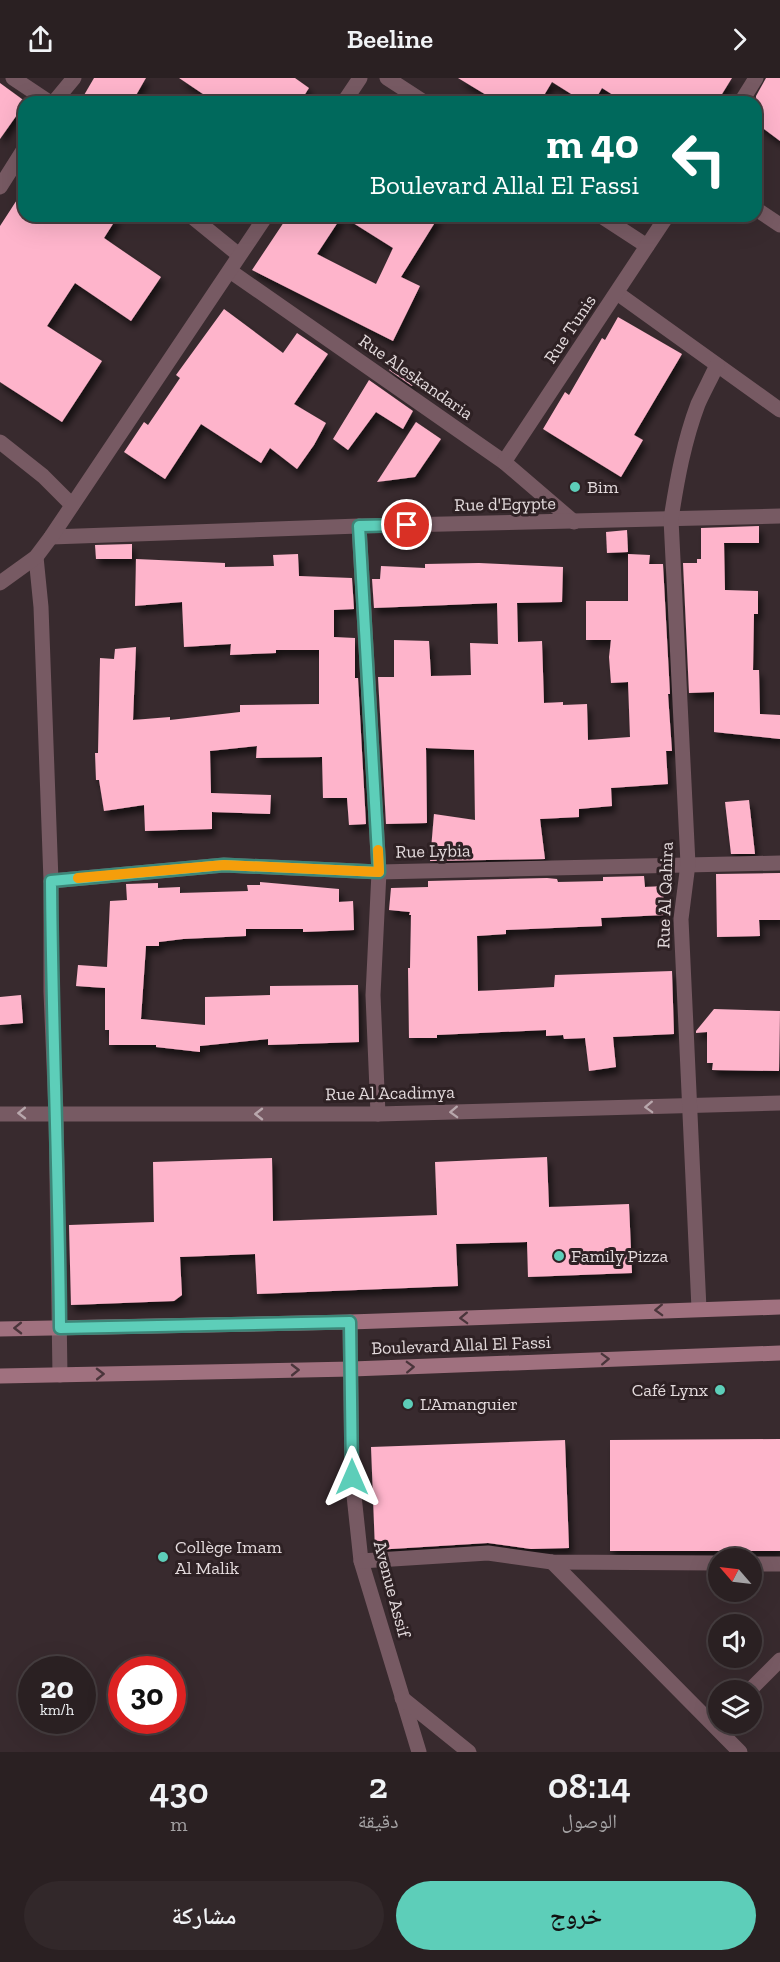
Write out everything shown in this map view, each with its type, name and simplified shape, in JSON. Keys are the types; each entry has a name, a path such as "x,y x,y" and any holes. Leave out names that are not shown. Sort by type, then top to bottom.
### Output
{"main road":[{"name":"Boulevard Allal El Fassi","path":"0,1329 350,1322 780,1307"},
{"name":"Boulevard Allal El Fassi","path":"0,1376 352,1369 780,1353"}],"street":[{"path":"14,78 40,96"},
{"path":"59,96 74,78"},
{"path":"348,96 360,78"},
{"path":"387,78 415,96"},
{"path":"745,96 756,78"},
{"path":"0,187 18,158"},
{"path":"762,213 780,225"},
{"path":"198,222 239,255"},
{"path":"0,583 36,557 51,537 262,222"},
{"path":"610,222 647,246"},
{"name":"Rue Tunis","path":"504,462 663,222"},
{"name":"Rue Aleskandaria","path":"230,271 504,462 574,522"},
{"path":"617,293 780,410"},
{"name":"Rue Al Qahira","path":"699,1309 681,919 688,864 671,519 679,468 687,439 698,404 717,365"},
{"path":"0,442 43,476 72,506"},
{"name":"Rue d'Egypte","path":"51,537 359,526 780,516"},
{"path":"359,526 379,872 373,995 378,1114"},
{"path":"36,557 42,628 51,881 51,992 57,1113 60,1375"},
{"name":"Rue Lybia","path":"51,881 224,865 379,872 780,862"},
{"name":"Rue Al Acadimya","path":"0,1114 378,1114 780,1103"},
{"name":"Avenue Assif","path":"350,1322 352,1477 361,1561 419,1752"},
{"path":"361,1561 488,1553 552,1562 708,1563"},
{"path":"552,1562 708,1716"},
{"path":"762,1564 780,1564"},
{"path":"760,1680 780,1660"},
{"path":"402,1698 469,1752"},
{"path":"725,1734 740,1752"}],"building":[{"path":"94,78 146,78 136,96 84,96"},
{"path":"179,78 295,78 309,88 304,96 206,96"},
{"path":"458,78 732,78 721,96 615,96 602,88 597,96 574,96 552,82 544,96 488,96"},
{"path":"766,78 780,78 780,141 762,128 762,96 756,96"},
{"path":"0,83 18,96 18,113 0,139"},
{"path":"18,198 18,222 114,222 104,238 161,277 131,321 75,283 47,326 102,361 62,422 0,382 0,226"},
{"path":"284,222 338,222 317,254 376,284 393,248 352,222 435,222 401,277 420,286 393,341 252,270"},
{"path":"224,309 283,353 297,333 328,354 294,404 326,423 297,469 270,448 261,463 201,424 165,479 124,452 144,422 148,425 180,378 176,375"},
{"path":"618,317 682,354 634,435 643,440 621,477 543,429 565,392 569,395 602,338 605,340"},
{"path":"392,366 415,381 412,386 389,370"},
{"path":"369,380 413,411 403,429 376,412 348,450 333,439"},
{"path":"416,422 441,439 415,477 377,482"},
{"path":"759,526 759,543 724,543 725,590 758,591 758,614 754,614 753,670 759,670 760,714 780,715 780,739 714,732 714,692 689,693 683,563 697,563 697,559 701,559 701,528"},
{"path":"627,530 628,552 607,553 606,532"},
{"path":"132,544 132,559 96,559 95,545"},
{"path":"298,554 299,576 352,578 354,609 334,610 334,637 355,638 355,678 358,678 366,824 349,825 347,798 323,798 322,757 256,758 257,746 210,751 211,793 271,795 270,814 212,812 212,829 145,831 144,805 104,811 99,780 96,780 95,753 98,753 100,658 114,659 115,649 136,647 133,720 170,717 170,720 240,712 240,705 319,704 319,650 276,650 276,653 230,655 231,644 184,647 182,602 135,606 136,559 225,563 225,567 274,566 273,555"},
{"path":"628,554 650,555 649,564 663,564 672,751 666,751 668,784 611,788 612,806 579,809 579,817 540,819 545,859 430,861 434,814 475,820 474,750 426,748 427,823 386,824 378,677 394,677 394,640 429,641 431,676 471,675 470,643 498,644 497,603 374,608 372,579 380,579 381,566 425,568 425,564 479,563 563,567 562,602 517,603 518,642 542,641 544,703 587,704 588,740 630,737 628,682 611,683 609,657 611,640 586,640 586,601 628,601"},
{"path":"749,800 755,854 731,854 725,802"},
{"path":"780,873 780,920 759,920 760,936 717,937 716,874"},
{"path":"644,876 645,887 663,886 664,915 601,918 602,926 506,930 506,934 477,936 478,991 554,987 555,975 672,971 674,1034 613,1037 616,1067 589,1071 585,1038 564,1039 563,1035 546,1036 546,1030 409,1038 408,968 410,968 411,915 409,915 410,912 389,910 391,888 428,887 428,881 547,878 557,879 558,882 603,881 603,877"},
{"path":"260,882 339,889 339,902 353,901 354,930 303,932 303,929 246,929 246,936 183,939 159,942 159,946 146,946 141,1019 205,1025 205,997 270,995 270,986 358,985 359,1042 268,1045 268,1039 200,1046 200,1052 156,1047 156,1045 109,1045 109,1030 105,1030 105,988 76,986 78,965 107,967 110,901 127,900 126,884 158,883 158,888 180,887 180,893 248,891 247,885 260,885"},
{"path":"21,995 23,1023 0,1025 0,997"},
{"path":"714,1009 780,1011 779,1071 712,1070 713,1063 707,1063 707,1032 696,1033 696,1031"},
{"path":"547,1157 549,1207 629,1204 632,1273 528,1277 527,1242 456,1244 458,1286 257,1294 255,1254 180,1257 182,1295 174,1301 71,1305 69,1225 154,1222 153,1162 272,1158 273,1221 437,1215 435,1162"},
{"path":"780,1439 780,1551 762,1551 762,1548 708,1548 708,1551 610,1551 610,1440"},
{"path":"565,1440 569,1548 531,1549 488,1543 375,1550 371,1447"}],"slow traffic":[{"path":"78,878 224,865 379,872 378,850"}],"place":[{"name":"Bim","path":"575,487"},
{"name":"Family Pizza","path":"559,1256"},
{"name":"Café Lynx","path":"720,1390"},
{"name":"L'Amanguier","path":"408,1404"},
{"name":"Collège Imam Al Malik","path":"163,1557"}],"route":[{"path":"352,1477 350,1322 60,1328 57,1113 51,992 51,881 224,865 379,872 359,526 407,525"}]}
